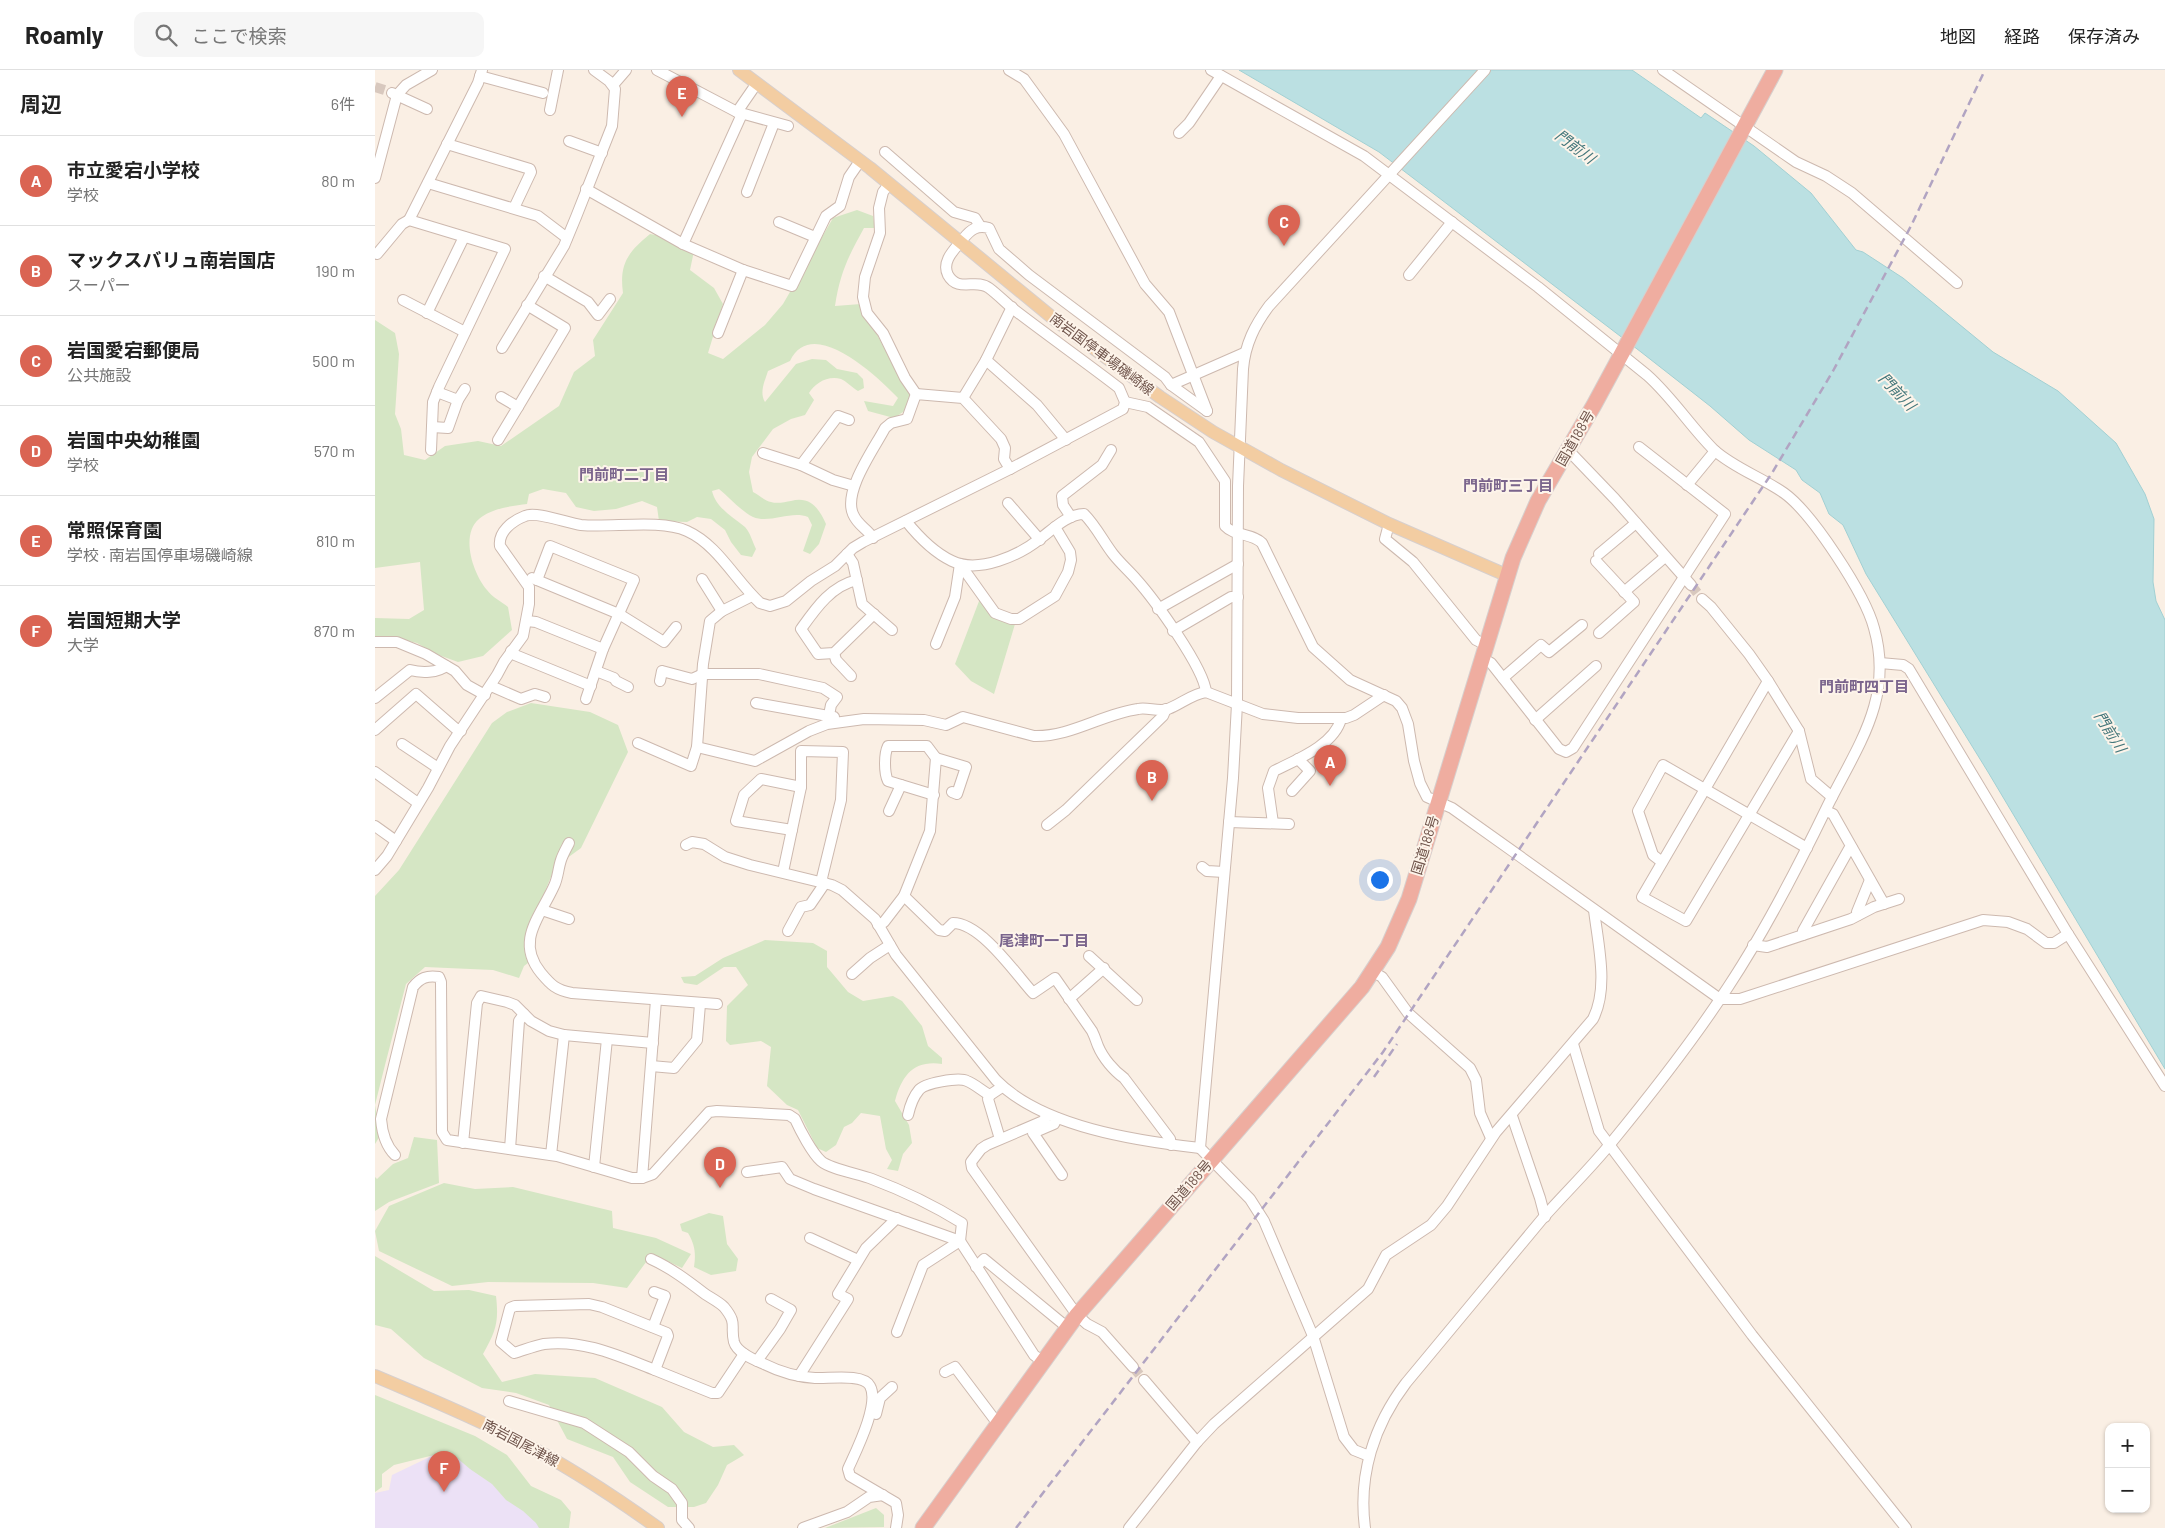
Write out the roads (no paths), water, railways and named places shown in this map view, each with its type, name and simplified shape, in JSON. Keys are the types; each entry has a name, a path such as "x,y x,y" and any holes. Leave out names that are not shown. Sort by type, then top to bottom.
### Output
{"highway":[{"name":"国道188号","path":"923,1528 1077,1315 1362,987 1388,948 1400,922 1439,802 1506,574 1538,501 1623,350 1775,70"}],"main road":[{"name":"南岩国停車場磯崎線","path":"739,70 860,161 1054,319 1160,397 1281,470 1389,524 1506,574"},
{"name":"南岩国尾津線","path":"375,1376 458,1410 516,1439 572,1470 658,1528"}],"street":[{"path":"375,178 394,93 433,70"},
{"path":"550,110 558,70"},
{"path":"502,348 567,238 612,126 615,90 613,85 594,70"},
{"path":"613,85 626,70"},
{"path":"657,70 739,113 788,126"},
{"path":"375,870 387,856 450,746 491,686 511,651 523,636 527,621 530,596 529,587 500,546 499,540 501,534 510,525 525,515 533,515 569,524 647,525 673,527 686,531 704,541 752,596 760,603 770,606 786,601 811,581 835,566 853,548 1117,414 1123,409 1125,402 1119,388 987,286 976,284 962,286 953,281 948,275 946,268 947,260 969,232 980,226 989,228 999,249 1029,275 1165,377 1171,385 1207,411 1169,312 1145,284 1064,134 1024,79 1009,70"},
{"path":"1211,70 1326,134 1391,173 1452,222 1623,350 1664,390 1715,451 1783,493 1808,518 1849,575 1867,606 1874,627 1880,663 1877,699 1863,740 1753,946 1720,999 1610,1145 1545,1217 1397,1395 1375,1436 1369,1456 1363,1496 1365,1528"},
{"path":"1200,1148 1223,872 1229,822 1237,704 1238,532 1244,353 1258,321 1269,306 1485,70"},
{"path":"1663,70 1741,130 1796,162 1826,176 1852,193 1957,284"},
{"path":"377,254 402,224 409,220 481,73 543,93"},
{"path":"1179,133 1189,123 1221,76"},
{"path":"683,244 739,113 757,83"},
{"path":"394,93 427,110"},
{"path":"747,192 774,123"},
{"path":"569,141 602,153"},
{"path":"447,144 530,168 531,172 514,208"},
{"path":"885,152 954,212 975,218 980,226"},
{"path":"586,189 683,244 743,270 792,286 826,216 840,206 849,177 860,161"},
{"path":"428,183 514,208 544,219 567,238"},
{"path":"889,184 883,192 879,208 880,233 865,278 863,297 867,312 883,333 905,378 916,394"},
{"path":"409,220 505,249 433,402 431,450"},
{"path":"779,222 815,237"},
{"path":"1409,274 1452,222"},
{"path":"427,313 464,238"},
{"path":"718,332 743,270"},
{"path":"544,276 588,302 598,315 610,299"},
{"path":"403,300 465,332"},
{"path":"498,440 565,328 527,305"},
{"path":"963,398 986,360 1012,307"},
{"path":"1171,385 1244,353"},
{"path":"986,360 1037,405 1066,440"},
{"path":"432,428 448,428 458,400 465,389"},
{"path":"437,392 458,400"},
{"path":"916,394 963,398 1001,439 1005,448 1004,459 1010,469"},
{"path":"873,538 869,531 860,527 853,515 851,508 854,486 885,428 891,423 907,419 916,394"},
{"path":"501,397 518,407"},
{"path":"1125,402 1148,408 1199,442 1225,481 1225,526 1229,531 1256,537 1263,543 1313,647 1350,680 1385,695 1396,701 1402,708 1408,724 1420,783 1427,797 1452,808 1720,999 1740,999 1983,920 2008,922 2027,929 2047,943 2054,943 2068,934"},
{"path":"801,465 838,416 849,420"},
{"path":"1389,524 1385,539 1413,562 1476,640 1491,663 1535,720 1559,749 1566,752 1573,748 1725,514 1639,447"},
{"path":"1071,518 1063,505 1062,496 1101,464 1111,450"},
{"path":"1568,450 1691,585"},
{"path":"1687,484 1715,451"},
{"path":"763,453 801,465 822,476 854,486"},
{"path":"1008,503 1040,540"},
{"path":"906,521 931,546 951,561 960,564 999,561 1020,554 1055,527 1071,518 1084,514 1113,555 1137,580 1158,609 1198,668 1206,684 1206,692"},
{"path":"1599,633 1634,602 1597,558 1636,523"},
{"path":"960,564 995,613 1011,620 1019,620 1051,600 1068,572 1071,560 1070,552 1055,527"},
{"path":"537,580 550,546 634,580 603,650 586,698"},
{"path":"847,554 853,563 862,604 892,630"},
{"path":"1624,592 1665,557"},
{"path":"936,644 955,597 960,564"},
{"path":"1158,609 1238,564"},
{"path":"522,579 526,577 537,580 619,614 664,642 676,627"},
{"path":"703,579 722,611"},
{"path":"857,580 850,582 821,601 801,629 819,654 834,653 874,614"},
{"path":"638,743 691,766 697,747 703,674 710,621 722,611 752,596"},
{"path":"1173,631 1231,597 1238,597"},
{"path":"1702,599 1711,607 1749,654 1768,681 1799,731 1811,779 1832,797"},
{"path":"527,621 536,622 603,650"},
{"path":"1503,678 1541,645 1549,652 1582,625"},
{"path":"375,642 397,642 455,671 467,685 485,695"},
{"path":"511,651 515,655 591,686"},
{"path":"834,653 836,660 851,676"},
{"path":"1880,663 1903,665 1909,669 2068,934 2165,1086"},
{"path":"375,698 410,670 425,672 446,666"},
{"path":"1535,720 1597,666"},
{"path":"596,671 614,678 628,687"},
{"path":"659,681 662,671 692,679 703,674 759,674 823,688 837,696 831,705 829,715"},
{"path":"1768,681 1642,897 1686,922 1799,731"},
{"path":"491,686 521,699 535,694 545,697"},
{"path":"697,747 755,761 809,731 827,724 864,719 924,720 946,725 963,717 1035,736 1044,736 1074,730 1139,708 1166,710 1197,693 1206,692 1263,714 1281,717 1341,718 1353,715 1385,695"},
{"path":"376,728 416,694 461,731"},
{"path":"756,703 829,715 843,721"},
{"path":"1047,825 1066,810 1163,716 1166,710"},
{"path":"1273,823 1268,788 1274,771 1325,744 1334,734 1341,718"},
{"path":"402,744 438,768"},
{"path":"935,796 888,781 886,777 885,751 888,746 927,746 937,758 966,767 957,794 952,792"},
{"path":"783,872 801,787 801,751 843,752 841,800 823,883 810,905 801,907 788,931"},
{"path":"878,925 884,922 904,896 930,830 935,796 937,758"},
{"path":"1292,791 1310,771 1298,759"},
{"path":"1662,862 1653,855 1638,811 1663,765 1807,848"},
{"path":"375,772 418,803"},
{"path":"793,830 736,821 743,795 761,779 801,787"},
{"path":"889,811 901,785"},
{"path":"1825,810 1833,814 1884,904"},
{"path":"1229,822 1289,824"},
{"path":"375,826 396,841"},
{"path":"686,845 692,842 704,844 725,857 823,883 842,890 875,920 890,945 939,1010 1002,1087 1040,1112 1134,1138 1200,1148 1250,1200 1264,1221 1313,1336 1345,1437 1354,1450 1369,1456"},
{"path":"569,843 561,860 555,884 530,936 528,948 533,963 552,986 559,991 572,993 717,1004"},
{"path":"1803,935 1803,931 1849,849 1852,848"},
{"path":"1202,866 1207,871 1223,872"},
{"path":"1858,915 1857,912 1870,880"},
{"path":"904,896 939,930 945,931 953,923 958,923 984,938 1033,993 1055,978 1092,1032 1098,1046 1115,1071 1124,1078 1170,1139 1171,1145"},
{"path":"1753,946 1767,947 1899,900"},
{"path":"542,910 569,919"},
{"path":"1129,1528 1197,1442 1214,1424 1368,1289 1386,1255 1422,1233 1440,1216 1491,1138 1512,1116 1593,1019 1600,1004 1602,989 1594,910"},
{"path":"852,974 870,958 890,945"},
{"path":"1089,956 1137,1000"},
{"path":"1069,999 1103,968"},
{"path":"1373,972 1382,977 1408,1013 1470,1068 1476,1080 1480,1113 1491,1138"},
{"path":"395,1156 390,1150 381,1128 381,1120 413,987 426,976 439,977 441,982 442,1132 447,1140 551,1155 632,1178 642,1178 653,1174 709,1112 789,1115 795,1119 820,1161 829,1166 853,1172 896,1188 938,1208 962,1223 960,1241 1035,1355 1043,1362"},
{"path":"463,1143 477,1003 481,996 507,1002 531,1021 549,1031 564,1035 653,1043"},
{"path":"642,1178 641,1168 656,1000"},
{"path":"651,1066 674,1068 693,1047 697,1040 700,1004"},
{"path":"509,1149 519,1021 524,1014"},
{"path":"551,1155 564,1035"},
{"path":"594,1167 607,1038"},
{"path":"1573,1044 1599,1130 1752,1335 1906,1528"},
{"path":"908,1115 912,1101 920,1088 935,1083 960,1079 968,1081 977,1089 990,1096"},
{"path":"990,1096 1002,1087"},
{"path":"990,1096 989,1099 1000,1139"},
{"path":"1053,1116 981,1149 971,1162 972,1168 1077,1315 1087,1324 1101,1332 1133,1367"},
{"path":"1053,1116 1054,1124 1033,1133 1062,1175"},
{"path":"1512,1116 1545,1217"},
{"path":"747,1172 782,1167 790,1179 805,1186 960,1241"},
{"path":"799,1376 848,1299 838,1294 858,1260 866,1248 897,1218"},
{"path":"810,1238 858,1260"},
{"path":"897,1332 923,1265 960,1241"},
{"path":"651,1259 666,1266 723,1306 734,1323 734,1342 737,1348 757,1361 799,1376 843,1378 869,1383 871,1398 868,1424 848,1469 850,1476 896,1503 898,1515 896,1528"},
{"path":"976,1267 984,1259 1068,1328"},
{"path":"653,1327 665,1296 655,1292"},
{"path":"757,1361 781,1329 791,1310 771,1299"},
{"path":"655,1370 667,1333 653,1327 602,1307 589,1304 515,1306 510,1308 501,1342 514,1353 543,1344 594,1347 712,1393 718,1393 745,1354"},
{"path":"945,1372 955,1367 998,1424"},
{"path":"1144,1380 1197,1442"},
{"path":"868,1424 873,1421 880,1398 892,1387"},
{"path":"509,1401 584,1423 629,1452 653,1476 672,1488 682,1503 682,1520 689,1528"},
{"path":"803,1528 847,1512 869,1498 883,1495"}],"water":[{"name":"門前川","path":"1239,70 1632,70 1701,118 1705,113 1754,146 1811,193 1856,250 1863,252 1903,278 1993,352 2058,391 2116,443 2145,494 2154,519 2153,582 2156,601 2165,620 2165,1069 1988,772 1866,574 1843,525 1829,514 1820,493 1802,480 1796,470 1749,440 1710,406 1641,352 1379,152"}],"tunnel":[{"path":"375,87 391,92"},
{"path":"1691,585 1702,599"},
{"path":"1133,1367 1144,1380"}],"railway":[{"path":"1016,1528 1383,1052 1772,473 1833,371 1911,226 1985,70"},
{"path":"1374,1077 1397,1044"}],"place":[{"name":"常照保育園","path":"682,117"},
{"name":"岩国愛宕郵便局","path":"1284,246"},
{"name":"市立愛宕小学校","path":"1330,786"},
{"name":"マックスバリュ南岩国店","path":"1152,801"},
{"name":"岩国中央幼稚園","path":"720,1188"},
{"name":"岩国短期大学","path":"444,1492"}],"district":[{"name":"門前町二丁目","path":"624,475"},
{"name":"門前町三丁目","path":"1508,486"},
{"name":"門前町四丁目","path":"1864,687"},
{"name":"尾津町一丁目","path":"1044,941"}]}
